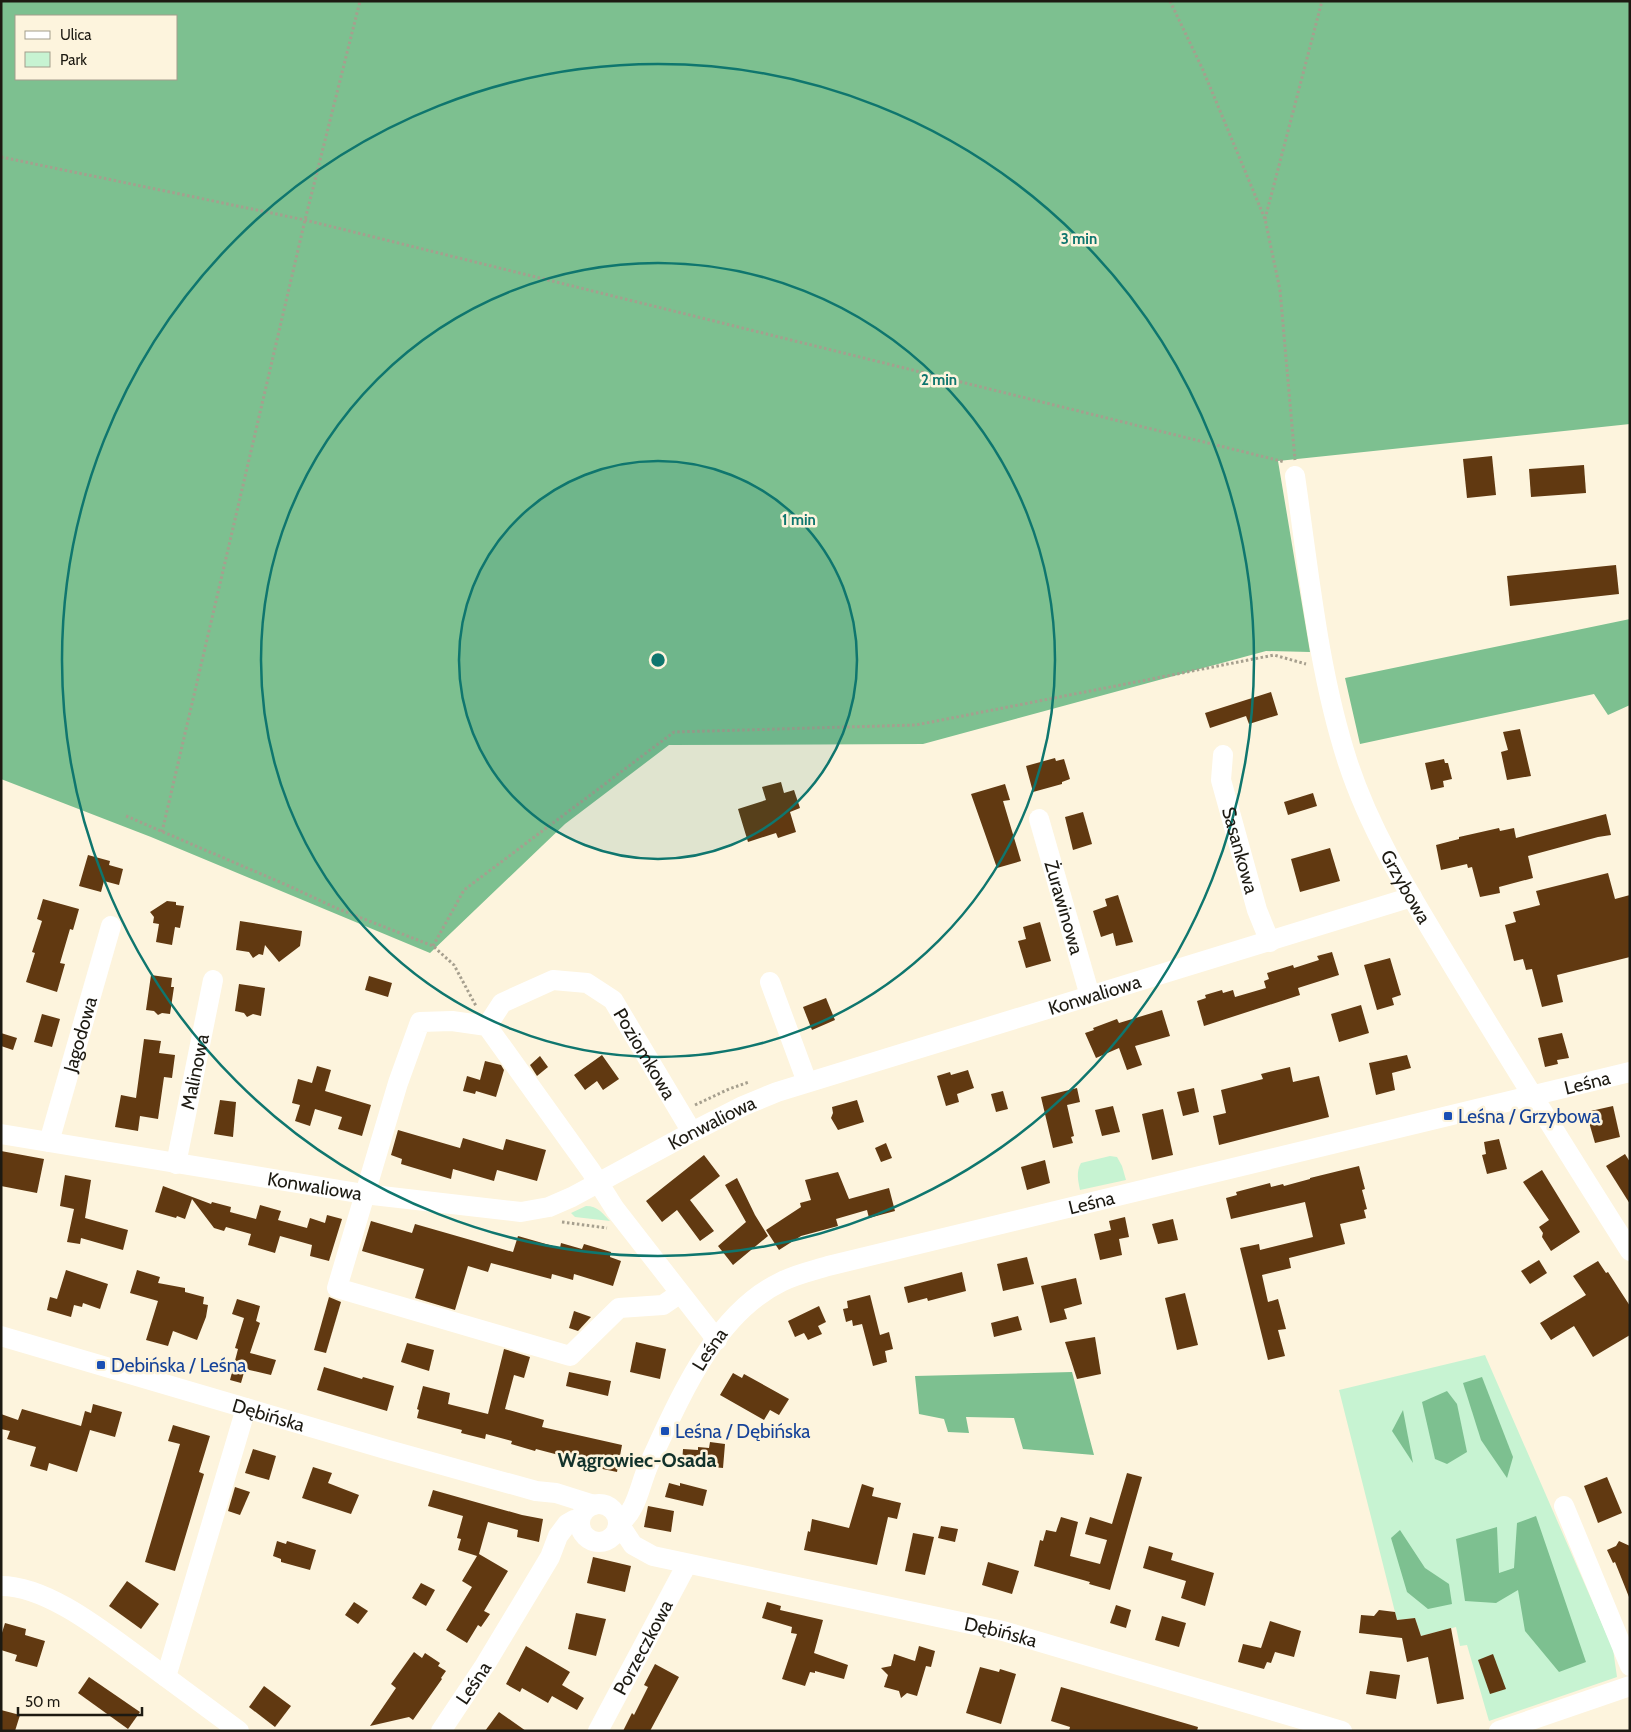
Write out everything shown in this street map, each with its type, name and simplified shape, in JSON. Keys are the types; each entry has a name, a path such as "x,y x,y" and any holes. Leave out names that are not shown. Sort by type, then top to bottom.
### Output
{"street":[{"name":"Grzybowa","path":"1295,470 1324,670 1348,762 1361,799 1412,898 1532,1096 1630,1252"},
{"name":"Sasankowa","path":"1223,755 1221,780 1257,910 1270,942"},
{"name":"Żurawinowa","path":"1039,819 1090,996"},
{"name":"Konwaliowa","path":"1,1134 364,1194 521,1212 549,1208 743,1106 777,1092 1412,898"},
{"name":"Jagodowa","path":"49,1142 111,926"},
{"name":"Malinowa","path":"176,1164 213,980"},
{"name":"Poziomkowa","path":"487,1026 502,1003 553,980 587,983 613,1000 692,1132"},
{"path":"770,982 807,1082"},
{"path":"679,1294 663,1305 619,1308 570,1356 337,1288 398,1083 420,1022 452,1021 487,1026 615,1209 679,1294 717,1340"},
{"name":"Leśna","path":"619,1524 627,1518 632,1509 647,1468 684,1393 717,1340 740,1311 755,1298 780,1282 806,1272 1630,1072"},
{"name":"Dębińska","path":"1,1336 385,1450 600,1505"},
{"path":"166,1677 246,1408"},
{"name":"Leśna","path":"600,1505 622,1499 631,1492 647,1468"},
{"name":"Dębińska","path":"536,1490 580,1520"},
{"path":"600,1505 616,1513 619,1524 616,1533 611,1539 604,1542 594,1541 583,1532 580,1520 584,1512 600,1505"},
{"path":"1564,1506 1630,1666"},
{"name":"Leśna","path":"441,1731 550,1557 558,1536 567,1524 574,1520 580,1520"},
{"name":"Dębińska","path":"619,1524 633,1545 653,1556"},
{"name":"Leśna","path":"550,1557 566,1546 594,1541"},
{"name":"Dębińska","path":"594,1541 611,1549 636,1556 653,1556 1003,1631 1342,1731"},
{"name":"Porzeczkowa","path":"598,1731 687,1564"},
{"path":"1,1586 13,1586 73,1611 239,1731"},
{"path":"1499,1731 1630,1686"}],"path":[{"path":"162,832 305,220 360,1"},
{"path":"1,157 305,220 1295,470 1280,290 1265,219 1203,70 1170,1"},
{"path":"1265,219 1322,1"},
{"path":"434,946 464,890 674,732 916,725 1274,655 1324,670"},
{"path":"126,816 336,908 434,946 454,965 487,1026"},
{"path":"555,1221 562,1216"}],"green space":[{"path":"1,1 1630,1 1630,424 1278,461 1310,652 1266,651 923,744 669,745 565,824 430,953 151,837 1,779"},
{"path":"1630,619 1630,705 1608,715 1594,694 1360,744 1345,678"},
{"path":"1110,1156 1117,1157 1126,1180 1080,1190 1078,1173 1081,1163"},
{"path":"586,1206 597,1209 610,1221 575,1217 571,1213"},
{"path":"1485,1355 1613,1649 1617,1677 1489,1721 1467,1645 1460,1646 1456,1627 1421,1636 1415,1618 1397,1620 1339,1390"},
{"path":"1072,1372 1094,1455 1023,1449 1014,1418 966,1417 969,1433 948,1432 944,1419 919,1414 915,1376"},
{"path":"1482,1377 1513,1457 1507,1478 1481,1440 1463,1383"},
{"path":"1447,1391 1457,1404 1467,1452 1447,1464 1435,1459 1422,1402"},
{"path":"1403,1410 1413,1463 1392,1431"},
{"path":"1536,1516 1586,1662 1559,1672 1525,1631 1518,1590 1496,1603 1465,1601 1456,1539 1497,1527 1499,1573 1514,1568 1517,1523"},
{"path":"1400,1530 1425,1568 1449,1584 1452,1604 1428,1609 1407,1592 1391,1538"}],"building":[{"path":"1492,456 1496,495 1467,498 1463,459"},
{"path":"1584,465 1586,493 1531,497 1529,469"},
{"path":"1616,565 1619,594 1510,606 1507,576"},
{"path":"1271,692 1278,715 1249,724 1246,716 1210,728 1205,713"},
{"path":"1520,729 1531,776 1507,780 1501,752 1508,750 1503,732"},
{"path":"1055,758 1056,761 1064,759 1070,779 1062,782 1062,784 1033,792 1026,766"},
{"path":"1444,759 1445,763 1448,763 1452,779 1443,781 1444,787 1431,790 1425,763"},
{"path":"781,782 784,793 794,790 800,808 790,812 796,832 778,838 776,833 748,842 738,809 766,800 762,787"},
{"path":"1005,784 1010,800 1003,801 1021,861 997,868 971,794"},
{"path":"1313,793 1317,806 1288,815 1284,802"},
{"path":"1083,812 1092,844 1073,850 1065,817"},
{"path":"1606,814 1611,835 1528,856 1533,878 1499,887 1500,893 1480,897 1472,867 1468,868 1467,864 1441,870 1436,845 1459,839 1459,837 1499,828 1500,831 1514,828 1516,838"},
{"path":"1330,848 1340,881 1300,892 1291,859"},
{"path":"88,855 110,861 109,865 123,869 119,885 104,881 101,892 79,886"},
{"path":"1608,873 1615,899 1630,895 1630,957 1557,975 1563,1002 1542,1007 1532,969 1526,970 1523,959 1514,961 1505,925 1516,922 1513,912 1540,905 1536,891"},
{"path":"1118,895 1133,942 1116,946 1113,933 1101,937 1093,911 1107,906 1105,899"},
{"path":"43,899 79,909 73,930 70,929 60,963 65,964 57,992 26,982 35,953 32,952 42,921 37,919"},
{"path":"167,901 176,902 176,905 184,906 180,928 175,927 172,945 156,942 159,924 153,923 154,917 150,912"},
{"path":"240,921 302,931 300,946 279,962 265,945 263,955 259,954 253,958 249,952 236,950"},
{"path":"1040,922 1051,961 1026,968 1018,941 1026,939 1023,927"},
{"path":"1332,952 1339,975 1298,988 1300,995 1204,1026 1197,1001 1206,998 1205,995 1222,990 1223,993 1233,990 1235,997 1266,988 1264,981 1269,979 1267,973 1293,965 1294,968 1319,960 1317,956"},
{"path":"1390,958 1401,995 1392,998 1394,1005 1377,1010 1364,965"},
{"path":"151,975 172,978 171,987 174,987 170,1014 162,1013 158,1015 154,1011 146,1010"},
{"path":"369,976 392,983 388,997 365,990"},
{"path":"239,984 265,988 261,1016 253,1014 247,1017 244,1013 235,1011"},
{"path":"826,998 835,1020 812,1030 803,1007"},
{"path":"1361,1005 1369,1033 1339,1042 1331,1014"},
{"path":"1162,1010 1170,1036 1135,1046 1142,1065 1127,1070 1119,1048 1096,1058 1085,1033 1117,1019 1119,1023"},
{"path":"42,1014 60,1019 52,1047 34,1042"},
{"path":"1,1033 17,1038 13,1050 1,1046"},
{"path":"1562,1033 1569,1058 1557,1060 1558,1064 1545,1067 1538,1038"},
{"path":"144,1039 161,1041 159,1053 175,1055 172,1078 164,1077 158,1119 140,1116 138,1131 115,1127 121,1095 136,1098"},
{"path":"602,1055 619,1079 603,1090 597,1081 585,1090 574,1075"},
{"path":"1407,1055 1411,1068 1392,1073 1395,1090 1376,1095 1369,1063"},
{"path":"540,1056 548,1067 537,1076 530,1065"},
{"path":"485,1061 501,1065 504,1070 496,1097 476,1091 475,1094 463,1091 467,1076 480,1080"},
{"path":"317,1066 331,1070 325,1091 371,1105 362,1136 338,1129 342,1117 315,1109 310,1126 295,1121 300,1105 292,1103 298,1079 312,1083"},
{"path":"1290,1067 1293,1082 1319,1076 1329,1117 1219,1145 1213,1116 1226,1113 1221,1090 1263,1079 1261,1074"},
{"path":"968,1070 974,1088 957,1094 959,1102 946,1106 937,1076 950,1072 951,1075"},
{"path":"1077,1088 1080,1102 1067,1105 1074,1136 1071,1137 1073,1143 1053,1148 1041,1097"},
{"path":"1194,1088 1199,1112 1183,1116 1177,1092"},
{"path":"1003,1091 1008,1109 996,1112 991,1094"},
{"path":"220,1100 236,1102 233,1137 214,1134"},
{"path":"857,1100 864,1122 838,1130 831,1118 833,1113 832,1107"},
{"path":"1113,1106 1120,1132 1102,1136 1095,1110"},
{"path":"1613,1106 1620,1137 1595,1143 1586,1112"},
{"path":"1163,1109 1173,1155 1152,1160 1142,1114"},
{"path":"398,1130 460,1148 463,1138 503,1150 506,1139 546,1150 537,1181 497,1170 494,1181 453,1169 451,1179 401,1164 402,1159 391,1155"},
{"path":"1499,1139 1507,1169 1487,1174 1482,1155 1486,1154 1484,1142"},
{"path":"886,1143 892,1158 881,1162 875,1148"},
{"path":"1,1151 44,1159 37,1193 1,1186"},
{"path":"1625,1154 1630,1162 1630,1204 1606,1166"},
{"path":"704,1155 720,1176 690,1200 714,1231 700,1241 677,1210 662,1222 646,1201"},
{"path":"1045,1160 1050,1183 1027,1190 1021,1167"},
{"path":"1359,1166 1365,1189 1362,1190 1367,1209 1364,1210 1366,1218 1340,1224 1345,1244 1289,1258 1291,1268 1262,1275 1268,1302 1278,1299 1286,1329 1278,1330 1285,1356 1268,1360 1240,1248 1259,1244 1260,1250 1313,1237 1305,1202 1231,1219 1226,1198 1237,1195 1236,1192 1270,1183 1271,1187 1283,1184 1284,1186"},
{"path":"1542,1170 1580,1232 1551,1251 1542,1237 1543,1233 1539,1227 1549,1220 1523,1182"},
{"path":"838,1172 849,1199 889,1188 895,1211 869,1218 867,1210 836,1219 838,1226 801,1236 779,1250 766,1230 801,1207 800,1203 811,1200 805,1180"},
{"path":"65,1175 91,1180 85,1218 128,1230 123,1250 81,1238 80,1244 67,1242 74,1209 60,1206"},
{"path":"737,1178 755,1215 768,1236 733,1265 718,1246 746,1222 725,1185"},
{"path":"163,1186 211,1204 212,1202 231,1207 230,1212 256,1219 260,1205 281,1211 278,1220 307,1228 310,1218 325,1223 327,1215 342,1219 329,1261 310,1256 312,1245 280,1236 275,1253 248,1245 251,1234 226,1227 224,1231 214,1228 192,1199 185,1219 155,1212"},
{"path":"1125,1217 1129,1237 1119,1239 1122,1255 1100,1260 1094,1234 1111,1230 1109,1221"},
{"path":"1173,1219 1178,1240 1158,1244 1152,1224"},
{"path":"371,1221 412,1233 415,1224 513,1252 518,1236 560,1248 561,1243 582,1249 584,1244 611,1252 610,1257 621,1261 613,1286 574,1274 573,1280 552,1274 551,1279 491,1263 488,1272 468,1266 455,1310 415,1298 424,1269 362,1251"},
{"path":"1027,1257 1034,1284 1003,1291 997,1264"},
{"path":"1539,1260 1547,1273 1530,1284 1521,1271"},
{"path":"1598,1261 1606,1273 1608,1272 1630,1306 1630,1335 1593,1357 1574,1326 1551,1340 1540,1323 1586,1295 1573,1276"},
{"path":"66,1270 108,1284 100,1309 83,1303 82,1307 74,1305 71,1317 47,1310 50,1297 57,1299"},
{"path":"137,1270 160,1277 158,1283 185,1288 185,1292 204,1297 203,1304 208,1305 206,1317 197,1340 173,1331 168,1346 146,1340 158,1301 130,1293"},
{"path":"962,1272 966,1291 928,1301 927,1298 908,1303 904,1287"},
{"path":"1076,1278 1082,1304 1064,1309 1067,1319 1050,1323 1041,1286"},
{"path":"1185,1293 1198,1345 1177,1350 1165,1298"},
{"path":"870,1295 880,1335 889,1332 893,1349 885,1351 887,1362 873,1366 862,1324 853,1326 852,1320 846,1322 843,1309 848,1308 847,1301"},
{"path":"329,1297 341,1302 326,1353 314,1350"},
{"path":"237,1299 260,1306 256,1321 260,1323 250,1353 276,1360 271,1375 245,1369 241,1383 230,1380 238,1349 235,1348 244,1318 232,1314"},
{"path":"819,1306 826,1322 818,1326 822,1334 808,1340 804,1333 795,1337 788,1321"},
{"path":"574,1311 591,1317 578,1331 569,1328"},
{"path":"1018,1316 1022,1330 994,1337 991,1323"},
{"path":"1095,1337 1101,1374 1077,1379 1065,1342"},
{"path":"636,1342 666,1349 660,1379 630,1372"},
{"path":"407,1343 434,1350 429,1371 401,1362"},
{"path":"504,1349 530,1357 524,1378 514,1375 505,1409 544,1420 542,1427 622,1445 617,1472 593,1467 593,1464 536,1449 535,1451 511,1444 512,1441 486,1434 485,1439 461,1433 462,1430 417,1418 419,1410 417,1409 423,1386 450,1393 448,1404 488,1414"},
{"path":"324,1367 362,1379 363,1377 394,1386 387,1411 317,1390"},
{"path":"569,1372 611,1381 608,1396 566,1386"},
{"path":"733,1373 742,1378 744,1374 789,1399 779,1415 770,1410 764,1420 720,1395"},
{"path":"93,1404 122,1412 115,1437 90,1430 77,1472 49,1463 47,1471 30,1466 36,1447 7,1439 10,1431 1,1429 1,1414 18,1420 22,1409 81,1426 85,1411 91,1413"},
{"path":"173,1425 210,1436 199,1472 204,1474 175,1571 145,1562 180,1444 168,1441"},
{"path":"710,1442 725,1444 723,1468 682,1464 683,1449 698,1450 698,1447 709,1448"},
{"path":"253,1449 276,1456 269,1480 245,1473"},
{"path":"313,1467 332,1473 328,1483 359,1495 351,1514 302,1498"},
{"path":"1127,1473 1142,1477 1110,1590 1089,1584 1090,1582 1034,1566 1040,1540 1043,1541 1046,1530 1056,1532 1061,1517 1078,1522 1070,1556 1100,1564 1107,1540 1085,1534 1090,1517 1112,1524"},
{"path":"1607,1477 1622,1513 1598,1523 1584,1486"},
{"path":"669,1483 680,1486 680,1483 707,1490 703,1506 665,1497"},
{"path":"862,1484 874,1488 872,1496 901,1503 897,1519 888,1517 877,1565 804,1550 812,1519 849,1528"},
{"path":"235,1487 250,1492 240,1515 228,1511"},
{"path":"433,1490 543,1519 539,1542 517,1537 518,1530 488,1522 479,1554 508,1571 484,1611 490,1614 481,1627 478,1625 467,1643 446,1630 472,1587 462,1581 477,1556 458,1550 461,1539 457,1538 463,1516 428,1506"},
{"path":"648,1506 674,1511 671,1532 644,1527"},
{"path":"941,1526 958,1529 955,1542 938,1538"},
{"path":"913,1533 934,1537 925,1575 905,1571"},
{"path":"277,1541 286,1544 287,1541 316,1550 310,1570 281,1562 281,1559 273,1556"},
{"path":"1619,1541 1630,1546 1629,1597 1615,1562 1613,1563 1607,1550 1616,1546"},
{"path":"1149,1546 1173,1553 1171,1560 1214,1573 1205,1606 1181,1598 1186,1581 1143,1568"},
{"path":"593,1557 631,1566 625,1592 587,1583"},
{"path":"988,1562 1019,1571 1012,1594 982,1585"},
{"path":"127,1581 159,1604 141,1629 109,1606"},
{"path":"421,1583 435,1590 426,1606 412,1598"},
{"path":"354,1602 368,1611 358,1624 345,1615"},
{"path":"767,1602 781,1606 780,1610 823,1620 814,1653 848,1665 844,1679 815,1671 815,1673 810,1672 805,1686 782,1679 797,1634 791,1633 792,1627 762,1618"},
{"path":"1116,1605 1131,1610 1126,1628 1110,1623"},
{"path":"1379,1610 1395,1612 1397,1620 1415,1618 1421,1636 1451,1628 1464,1699 1437,1704 1428,1657 1407,1662 1402,1638 1359,1633 1361,1615 1374,1616"},
{"path":"576,1613 606,1619 596,1656 568,1649"},
{"path":"1162,1616 1186,1623 1179,1647 1155,1640"},
{"path":"1270,1621 1301,1631 1294,1657 1275,1652 1271,1663 1267,1662 1264,1669 1238,1662 1243,1644 1261,1648"},
{"path":"5,1623 26,1629 25,1635 45,1641 37,1667 15,1661 17,1655 1,1650 1,1636"},
{"path":"526,1646 570,1672 562,1685 584,1698 577,1710 552,1696 548,1703 522,1688 520,1692 506,1684"},
{"path":"919,1646 935,1651 931,1667 926,1666 917,1696 907,1693 901,1698 899,1691 884,1687 888,1675 881,1668 891,1666 894,1654 915,1661"},
{"path":"414,1652 422,1658 425,1653 440,1663 438,1666 446,1671 442,1679 413,1720 409,1717 370,1726 396,1688 391,1684"},
{"path":"1493,1654 1506,1689 1490,1694 1478,1660"},
{"path":"655,1664 679,1677 650,1731 623,1731 632,1713 634,1715 648,1687 644,1685"},
{"path":"980,1667 999,1672 1000,1669 1016,1674 1001,1724 966,1713"},
{"path":"1370,1671 1400,1675 1396,1699 1366,1694"},
{"path":"89,1677 140,1712 128,1729 78,1693"},
{"path":"264,1686 291,1706 275,1727 249,1707"},
{"path":"1061,1687 1198,1727 1197,1731 1069,1731 1070,1727 1051,1721"},
{"path":"1,1710 20,1715 15,1731 1,1731"},
{"path":"499,1712 526,1731 485,1731"}],"place":[{"name":"Leśna / Grzybowa","path":"1448,1116"},
{"name":"Debińska / Leśna","path":"101,1365"},
{"name":"Leśna / Dębińska","path":"665,1431"}],"district":[{"name":"Wągrowiec-Osada","path":"637,1460"}]}
